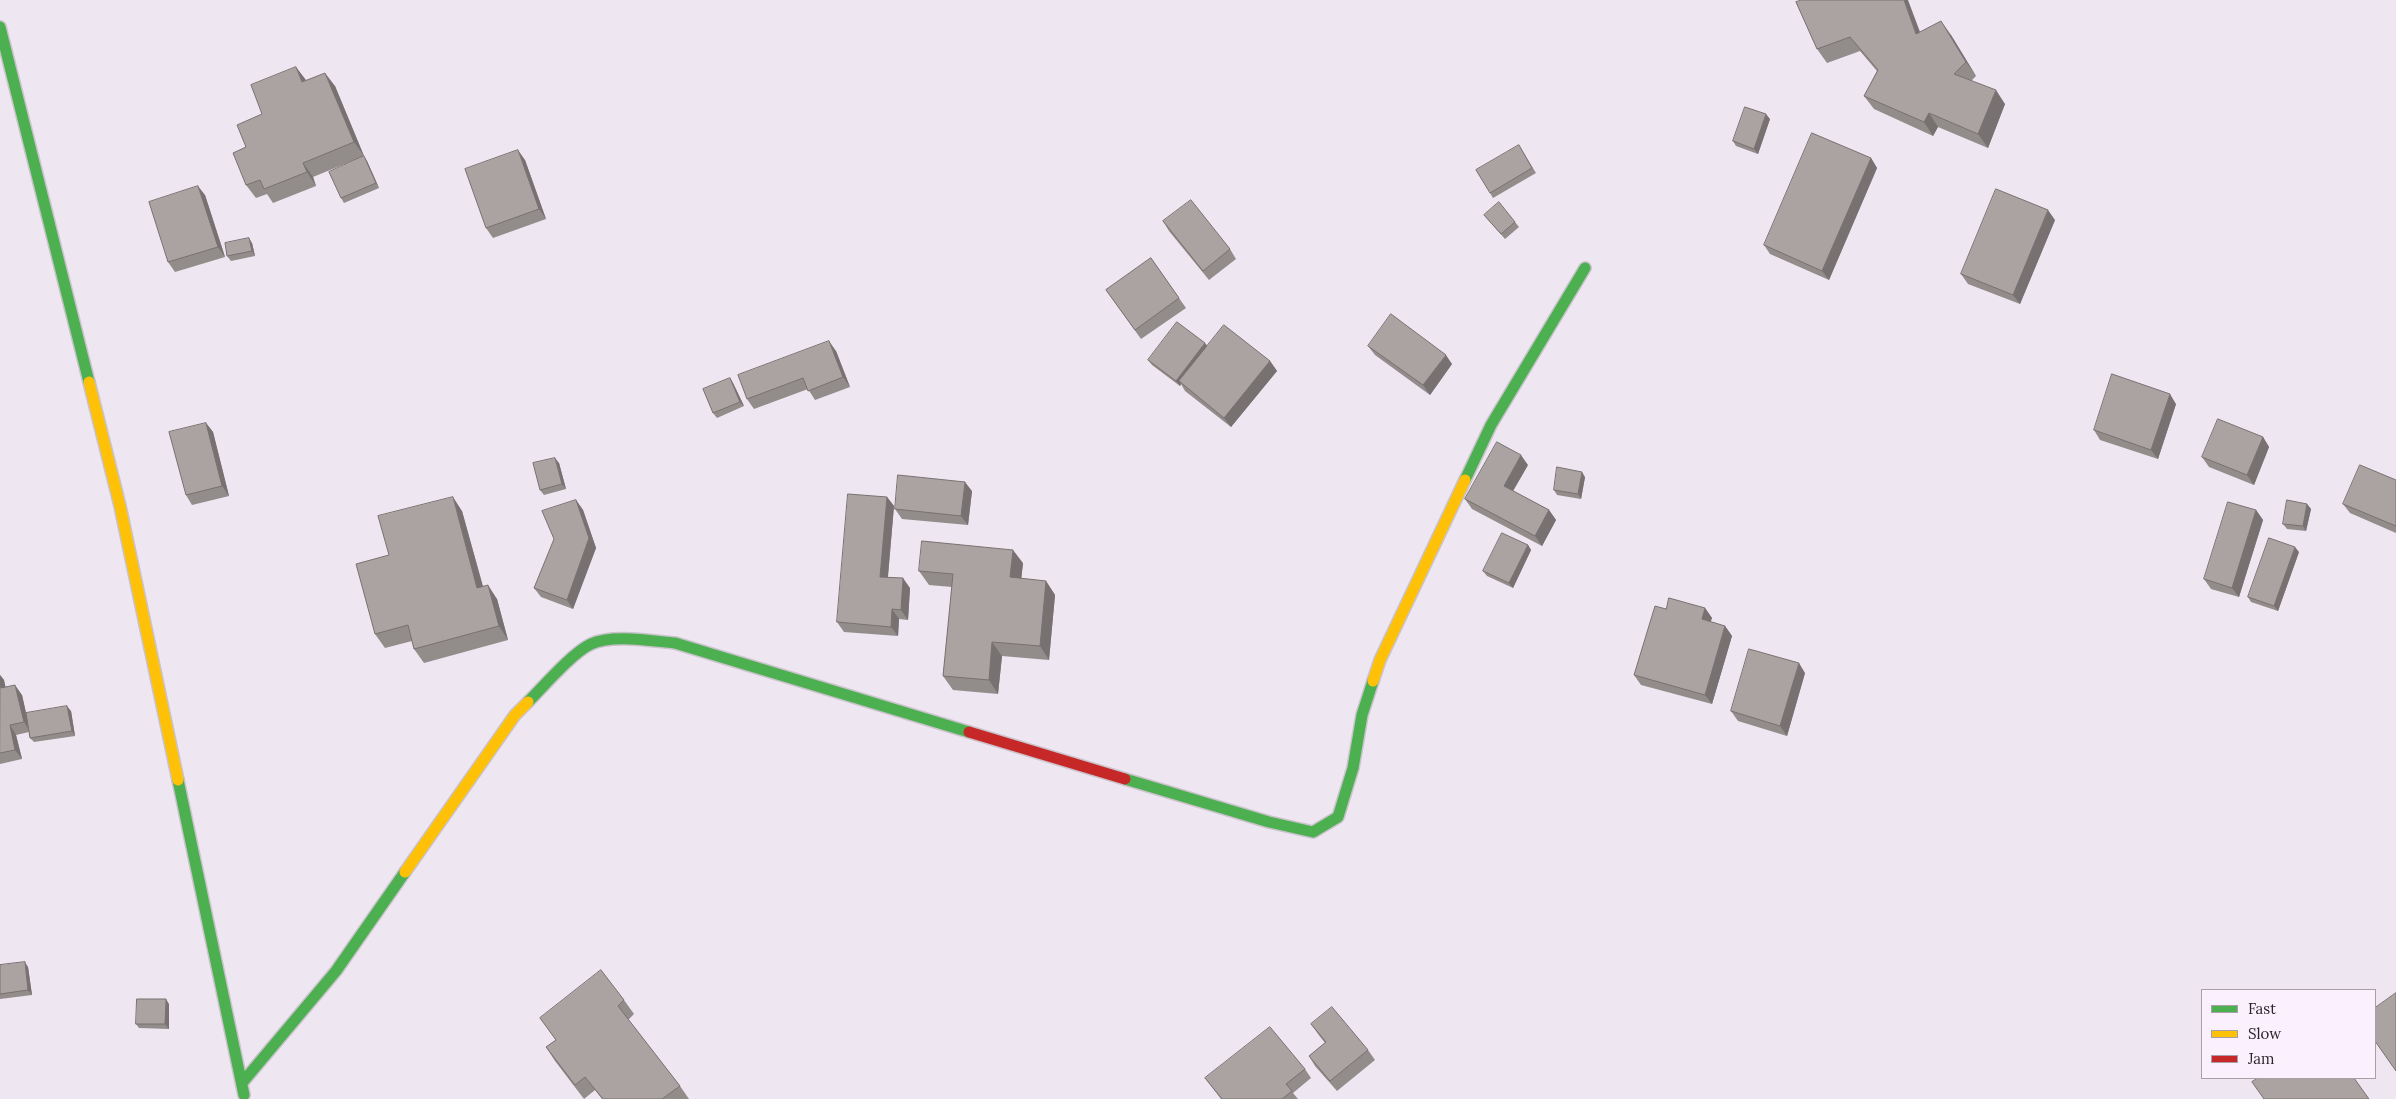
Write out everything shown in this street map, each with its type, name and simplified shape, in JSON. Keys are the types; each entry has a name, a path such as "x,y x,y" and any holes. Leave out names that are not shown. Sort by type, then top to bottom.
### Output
{"street":[{"path":"0,27 120,506 245,1099"},
{"path":"242,1083 336,971 515,715 567,663 592,644 629,638 675,643 1269,822 1313,832 1338,818 1353,768 1362,715 1380,660 1491,425 1585,268"}],"building":[{"path":"1802,0 1904,0 1916,34 1941,21 1966,62 1954,74 1996,90 1978,134 1929,113 1924,122 1864,96 1878,70 1850,37 1817,49 1796,2"},
{"path":"296,67 302,82 325,73 354,142 303,163 307,172 264,189 260,180 246,185 233,153 246,147 237,125 262,114 251,85"},
{"path":"1745,107 1766,114 1754,149 1733,141"},
{"path":"1812,133 1871,158 1822,271 1764,245"},
{"path":"1519,145 1532,168 1490,193 1476,170"},
{"path":"518,150 539,209 486,228 465,169"},
{"path":"364,156 376,183 341,198 329,172"},
{"path":"198,186 218,247 168,262 149,202"},
{"path":"1996,189 2048,210 2013,295 1961,274"},
{"path":"1191,200 1230,249 1203,271 1163,221"},
{"path":"1499,202 1515,222 1501,234 1484,215"},
{"path":"249,238 252,251 227,256 225,243"},
{"path":"1151,258 1179,298 1135,330 1106,290"},
{"path":"1391,314 1446,355 1423,385 1368,346"},
{"path":"1177,322 1205,343 1176,381 1148,360"},
{"path":"1224,325 1270,361 1224,418 1179,381"},
{"path":"829,341 843,377 808,391 803,378 747,399 738,375"},
{"path":"2112,374 2170,394 2151,450 2094,430"},
{"path":"730,378 740,402 713,413 703,389"},
{"path":"2218,419 2263,437 2247,475 2202,457"},
{"path":"206,423 222,486 186,495 169,432"},
{"path":"1497,442 1521,455 1504,486 1549,510 1535,536 1465,499"},
{"path":"555,458 562,484 540,490 533,463"},
{"path":"2360,465 2396,480 2396,526 2343,504"},
{"path":"1557,467 1582,472 1578,494 1554,490"},
{"path":"898,475 965,482 961,516 895,509"},
{"path":"848,494 887,497 880,577 903,578 901,610 892,609 891,627 837,622"},
{"path":"453,497 477,588 488,585 499,626 414,649 408,625 375,634 356,564 389,555 378,516"},
{"path":"576,500 589,538 567,600 534,588 554,539 542,511"},
{"path":"2287,500 2307,504 2303,526 2283,524"},
{"path":"2228,502 2256,510 2232,588 2204,579"},
{"path":"1502,533 1528,545 1509,583 1483,571"},
{"path":"2269,538 2295,547 2274,606 2248,597"},
{"path":"922,541 1013,550 1010,577 1046,581 1040,646 992,642 989,680 943,676 953,574 919,571"},
{"path":"1669,598 1705,608 1702,619 1725,626 1705,695 1634,675 1655,606 1666,609"},
{"path":"1749,649 1799,663 1780,726 1731,711"},
{"path":"0,683 1,688 15,685 24,722 10,725 15,750 0,753"},
{"path":"67,706 72,731 30,738 26,713"},
{"path":"25,962 28,990 0,994 0,965"},
{"path":"601,970 624,1000 618,1006 680,1086 662,1099 603,1099 585,1077 575,1085 546,1047 556,1040 540,1018"},
{"path":"2396,993 2396,1071 2376,1042 2376,1007"},
{"path":"137,999 166,999 165,1024 136,1024"},
{"path":"1332,1007 1368,1050 1330,1081 1309,1056 1326,1042 1311,1024"},
{"path":"1270,1027 1305,1069 1286,1084 1292,1091 1282,1099 1222,1099 1205,1078"},
{"path":"2256,1079 2355,1079 2369,1099 2264,1099 2252,1082"}],"traffic: fast":[{"path":"0,27 89,382"},
{"path":"1465,480 1491,425 1585,268"},
{"path":"528,702 583,648 610,639 632,639 675,643 969,732"},
{"path":"1125,779 1269,822 1313,832 1338,817 1353,768 1362,715 1373,681"},
{"path":"178,780 244,1095"},
{"path":"242,1083 336,971 405,872"}],"traffic: slow":[{"path":"89,382 120,506 178,780"},
{"path":"1373,681 1380,660 1465,480"},
{"path":"405,872 515,715 528,702"}],"traffic: jam":[{"path":"969,732 1125,779"}]}
